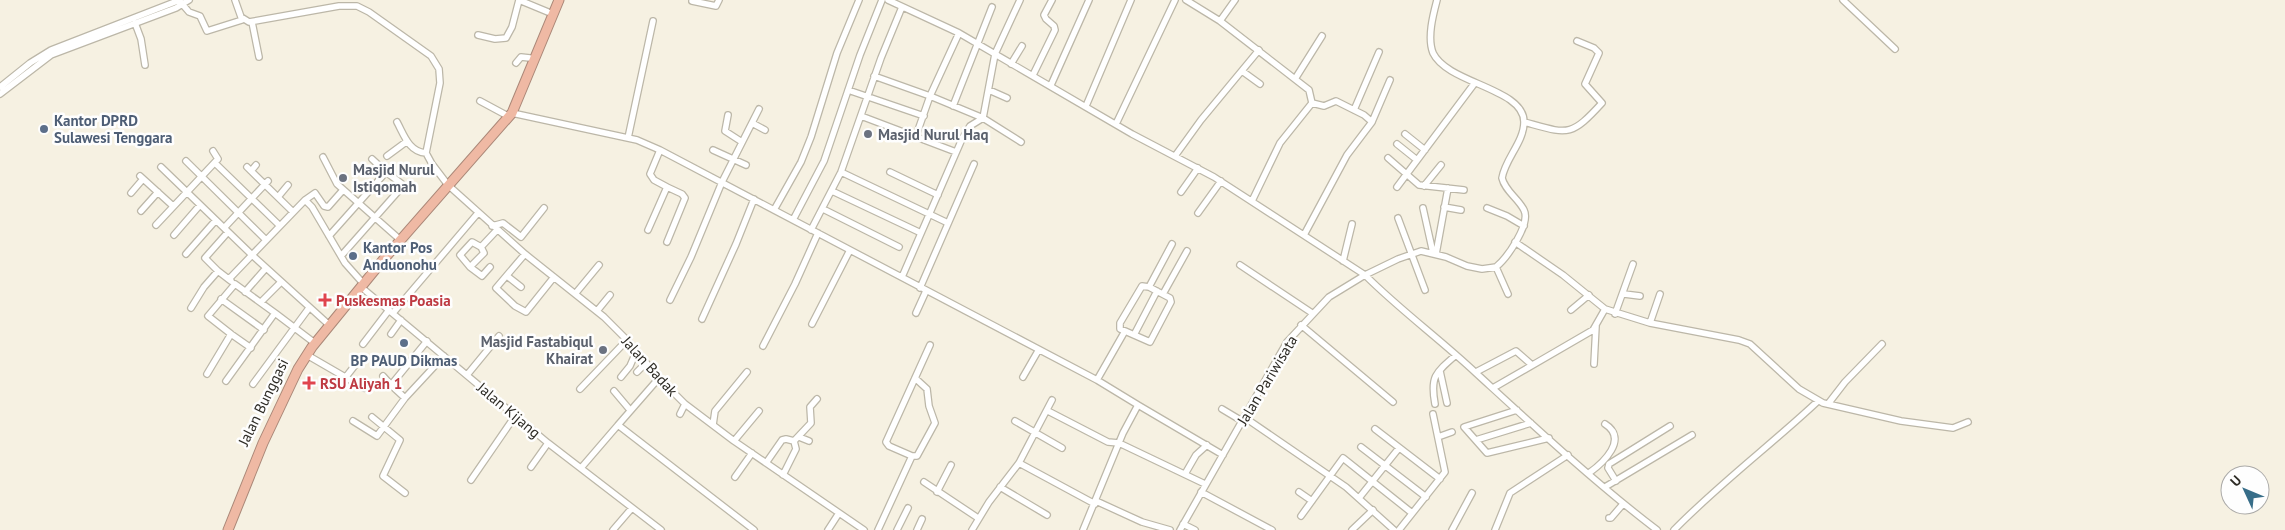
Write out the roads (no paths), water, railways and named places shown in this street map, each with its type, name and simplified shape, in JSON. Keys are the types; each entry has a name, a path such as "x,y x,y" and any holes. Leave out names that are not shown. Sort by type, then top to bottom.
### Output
{"highway":[{"path":"516,100 553,0"},
{"path":"446,184 509,114 559,0"},
{"name":"Jalan Bunggasi","path":"361,284 397,237 446,184"},
{"name":"Jalan Bunggasi","path":"278,403 306,355 336,314 446,184"},
{"name":"Jalan Bunggasi","path":"222,530 294,367 312,341 336,314"},
{"name":"Jalan Bunggasi","path":"228,530 261,442"}],"street":[{"path":"0,87 50,50 189,0"},
{"path":"235,0 242,20"},
{"path":"478,35 495,39 507,36 519,0 548,12"},
{"path":"692,1 716,6 719,0"},
{"path":"774,210 802,162 837,53 860,0"},
{"path":"793,220 820,170 882,0"},
{"path":"888,0 959,33 1116,124 1198,168 1365,275 1409,317 1476,372 1623,504 1657,530"},
{"path":"983,118 995,54 1020,0"},
{"path":"1033,75 1055,30 1054,26 1044,15 1052,0"},
{"path":"1051,86 1089,0"},
{"path":"1086,106 1131,0"},
{"path":"1116,124 1175,0"},
{"path":"1220,21 1236,0"},
{"path":"1412,253 1424,250 1467,266 1482,269 1496,267 1524,226 1526,215 1504,185 1502,178 1522,132 1524,122 1517,104 1509,98 1474,84 1452,70 1433,53 1431,38 1437,0"},
{"path":"1843,0 1895,49"},
{"path":"1190,1 1259,50 1275,65 1309,90 1312,103"},
{"path":"181,3 189,12 200,16 207,30 242,20 252,22 339,6 357,6 369,12 431,56 439,69 440,83 426,153 416,151 406,142 397,122"},
{"path":"0,94 51,55 181,3"},
{"path":"762,346 795,284 822,209 841,172 874,76 902,7"},
{"path":"953,106 992,7"},
{"path":"628,138 653,21"},
{"path":"252,22 259,57"},
{"path":"135,23 141,39 145,65"},
{"path":"916,136 930,96 959,33"},
{"path":"1295,79 1322,36"},
{"path":"1524,122 1562,132 1569,131 1592,115 1602,103 1585,84 1599,53 1594,48 1576,41"},
{"path":"1011,64 1022,46"},
{"path":"1175,156 1201,120 1259,50"},
{"path":"1354,110 1379,52"},
{"path":"516,63 521,57 530,58"},
{"path":"1242,71 1260,84"},
{"path":"874,76 983,118 1021,142"},
{"path":"1304,235 1348,155 1372,122 1390,80"},
{"path":"1397,187 1474,84"},
{"path":"848,90 924,116"},
{"path":"989,90 1007,98"},
{"path":"1312,103 1324,106 1336,101 1372,122"},
{"path":"480,102 509,114 628,138 660,150 1038,351 1097,380 1223,455"},
{"path":"1252,201 1280,143 1312,103"},
{"path":"670,300 691,257 722,182 759,109"},
{"path":"728,115 725,131 742,142"},
{"path":"861,116 956,152"},
{"path":"902,277 966,131 974,122 983,118"},
{"path":"752,124 765,130"},
{"path":"1405,134 1425,150"},
{"path":"387,156 406,142"},
{"path":"1397,144 1417,160"},
{"path":"660,150 650,174 654,180 682,194 685,198 667,242"},
{"path":"713,150 746,165"},
{"path":"156,225 214,163 218,157 213,151"},
{"name":"Jalan Badak","path":"426,153 446,184 494,228 598,312 627,340 646,364 685,404 734,441 864,530"},
{"path":"323,157 336,182 397,237"},
{"path":"1388,158 1419,185 1464,190"},
{"path":"341,256 403,187 372,159"},
{"path":"186,161 266,240"},
{"path":"214,163 280,225"},
{"path":"920,288 974,164"},
{"path":"256,165 249,169 267,183 292,211"},
{"path":"1424,186 1441,165"},
{"path":"161,167 252,255 327,323"},
{"path":"1181,192 1198,168"},
{"path":"329,236 386,172"},
{"path":"841,172 948,223"},
{"path":"890,172 938,195"},
{"path":"131,193 142,177 173,206"},
{"path":"1198,212 1220,181"},
{"path":"267,183 238,213 205,258 245,292 312,341"},
{"path":"278,197 288,186"},
{"path":"648,230 667,187"},
{"path":"1434,253 1448,188"},
{"path":"229,279 304,200 315,193 324,206 328,207 344,190"},
{"path":"832,191 921,234"},
{"path":"142,211 158,192"},
{"path":"702,319 754,199"},
{"name":"Jalan Kijang","path":"304,200 311,205 341,256 361,284 391,312 548,443 661,530"},
{"path":"174,235 200,205"},
{"path":"1444,207 1462,210"},
{"path":"514,244 544,208"},
{"path":"1423,208 1434,253"},
{"path":"1487,208 1507,216 1524,226"},
{"path":"822,209 899,247"},
{"path":"363,344 478,213"},
{"path":"1398,218 1425,290"},
{"path":"186,254 216,220"},
{"path":"481,247 494,228 503,223 521,237"},
{"path":"1343,261 1352,224"},
{"path":"470,266 484,252 481,247 472,242 460,254 470,266 481,276 490,267"},
{"path":"1514,242 1563,275 1605,309 1615,314 1650,323 1739,340 1750,344 1799,389 1828,404 1901,421 1949,428 1968,422"},
{"path":"1149,287 1172,244"},
{"path":"812,324 850,250"},
{"path":"1134,336 1187,251"},
{"name":"Jalan Pariwisata","path":"1182,527 1287,342 1301,325 1329,297 1365,275 1412,253"},
{"path":"525,254 496,289 524,312 554,277"},
{"path":"1615,314 1624,294 1633,264"},
{"path":"575,294 599,265"},
{"path":"1240,265 1312,312"},
{"path":"1496,267 1508,294"},
{"path":"245,292 266,268"},
{"path":"191,308 204,287 218,271"},
{"path":"506,276 520,287"},
{"path":"261,302 281,282"},
{"path":"235,284 206,318 251,348"},
{"path":"1149,287 1170,298 1171,302 1150,342 1120,329 1120,323 1140,288 1149,287"},
{"path":"916,314 926,291"},
{"path":"1624,294 1640,296"},
{"path":"1650,323 1660,294"},
{"path":"598,312 610,295"},
{"path":"1571,310 1589,296"},
{"path":"221,299 264,330"},
{"path":"253,384 309,308"},
{"path":"1594,364 1596,326 1605,309"},
{"path":"226,381 275,314"},
{"path":"391,334 401,320"},
{"path":"1301,325 1393,402"},
{"path":"1493,388 1580,338 1596,326"},
{"path":"1097,380 1125,331"},
{"path":"207,374 231,334"},
{"path":"467,375 499,336"},
{"path":"580,389 627,340"},
{"path":"391,385 426,341"},
{"path":"1828,404 1845,382 1882,344"},
{"path":"915,378 927,389 930,412 935,420 933,428 918,456 912,456 889,446 886,442 915,378 930,345"},
{"path":"1024,377 1038,351"},
{"path":"1476,372 1516,351 1532,365"},
{"path":"621,377 630,366 636,352"},
{"path":"306,355 364,388"},
{"path":"1435,404 1432,384 1440,371 1456,355"},
{"path":"353,421 375,437 405,398 444,356"},
{"path":"345,378 356,364"},
{"path":"637,372 646,364"},
{"path":"1440,371 1446,403"},
{"path":"706,420 716,411 747,372"},
{"path":"383,376 405,398"},
{"path":"581,468 659,378"},
{"path":"614,391 630,410"},
{"path":"783,475 796,449 797,439 811,422 810,407 817,399"},
{"path":"972,530 978,518 1019,463 1048,411 1052,400"},
{"path":"1674,530 1726,480 1775,440 1818,400"},
{"path":"680,414 685,404"},
{"path":"1083,530 1096,503 1119,443 1138,405"},
{"path":"1222,409 1243,419 1329,475 1359,498 1394,530"},
{"path":"1517,410 1464,426 1487,453 1549,438"},
{"path":"713,425 716,411"},
{"path":"734,441 759,411"},
{"path":"1048,411 1108,442 1119,443 1205,484"},
{"path":"1399,530 1446,469 1433,414"},
{"path":"471,480 515,416"},
{"path":"372,417 401,441 384,477 405,493"},
{"path":"1015,421 1062,448"},
{"path":"1476,440 1531,422"},
{"path":"1589,473 1611,453 1613,437 1611,429 1605,424"},
{"path":"618,425 754,530"},
{"path":"1616,481 1608,468 1609,464 1670,426"},
{"path":"1375,429 1440,479"},
{"path":"1438,437 1452,432"},
{"path":"1605,487 1692,435"},
{"path":"766,463 782,440 797,439 809,441"},
{"path":"531,467 548,443"},
{"path":"1185,474 1196,455 1207,445"},
{"path":"1361,447 1426,497"},
{"path":"1359,498 1399,448"},
{"path":"734,477 752,453"},
{"path":"1495,530 1510,493 1568,455"},
{"path":"878,530 912,456"},
{"path":"1302,516 1329,475 1343,458 1412,513"},
{"path":"1019,463 1096,503 1142,522 1170,530"},
{"path":"937,492 951,465"},
{"path":"924,482 978,518"},
{"path":"1000,487 1047,515"},
{"path":"1201,492 1272,530"},
{"path":"1299,492 1312,501"},
{"path":"1452,530 1472,492"},
{"path":"1609,518 1612,518 1623,504"},
{"path":"622,530 615,528 632,508"},
{"path":"897,530 908,508"},
{"path":"1352,530 1372,510"},
{"path":"828,530 839,513"},
{"path":"917,530 922,519"},
{"path":"1182,527 1195,530"}],"place":[{"name":"Kantor DPRD Sulawesi Tenggara","path":"44,129"},
{"name":"Masjid Nurul Haq","path":"868,134"},
{"name":"Masjid Nurul Istiqomah","path":"343,178"},
{"name":"Kantor Pos Anduonohu","path":"353,256"},
{"name":"Puskesmas Poasia","path":"325,300"},
{"name":"BP PAUD Dikmas","path":"404,343"},
{"name":"Masjid Fastabiqul Khairat","path":"603,350"},
{"name":"RSU Aliyah 1","path":"309,383"}]}
